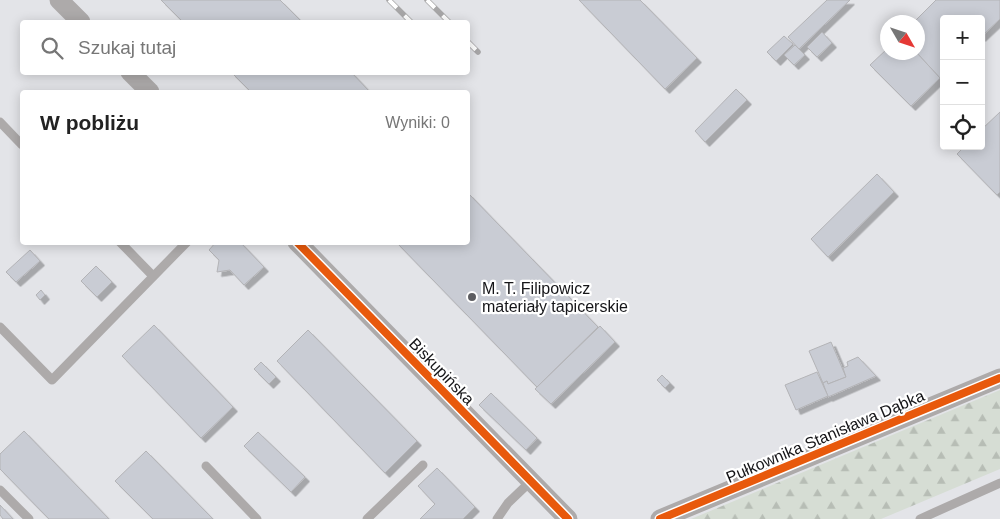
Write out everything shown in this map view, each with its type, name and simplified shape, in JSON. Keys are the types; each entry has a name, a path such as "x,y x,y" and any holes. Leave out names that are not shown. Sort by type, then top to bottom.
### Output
{"street":[{"path":"59,0 79,20"},
{"path":"133,75 148,90"},
{"name":"Biskupińska","path":"300,245 568,519"},
{"name":"Pułkownika Stanisława Dąbka","path":"660,519 1000,378"}],"lane":[{"path":"0,122 20,143"},
{"path":"123,245 154,276"},
{"path":"0,327 52,380 184,245"},
{"path":"367,519 423,465"},
{"path":"206,466 257,519"},
{"path":"497,519 508,503 531,481"},
{"path":"920,519 1000,483"},
{"path":"0,490 30,519"}],"green space":[{"path":"1000,390 1000,469 881,519 691,519"}],"building":[{"path":"161,0 280,0 300,20 181,20"},
{"path":"579,0 640,0 697,58 665,89"},
{"path":"827,0 850,0 799,49 788,37"},
{"path":"936,0 1000,0 1000,19 985,33 985,15 940,15 940,78 923,60 925,60 925,15 921,15"},
{"path":"822,32 832,43 817,57 807,47"},
{"path":"784,36 793,44 776,61 767,52"},
{"path":"795,45 805,55 794,65 784,55"},
{"path":"880,56 880,60 923,60 940,78 911,106 870,65"},
{"path":"234,75 354,75 368,90 249,90"},
{"path":"736,89 747,100 705,142 695,131"},
{"path":"1000,112 1000,192 997,195 957,154 961,150 985,150 985,126"},
{"path":"877,174 894,192 828,257 811,239"},
{"path":"470,195 598,327 537,387 399,245 470,245"},
{"path":"213,245 243,245 264,267 244,285 230,270 217,272 219,260 209,250"},
{"path":"30,250 40,261 16,282 6,272"},
{"path":"96,266 112,282 97,297 81,281"},
{"path":"41,290 45,295 40,300 36,295"},
{"path":"154,325 233,407 201,438 122,356"},
{"path":"600,326 615,342 551,404 535,389"},
{"path":"308,330 417,441 385,473 277,361"},
{"path":"831,342 846,377 828,384 827,381 823,383 809,351"},
{"path":"858,357 876,376 828,397 823,383 827,381 828,384 846,377 843,368 848,366 847,362"},
{"path":"261,362 276,377 269,384 254,369"},
{"path":"817,372 828,396 796,410 785,385"},
{"path":"662,375 670,383 665,388 657,380"},
{"path":"491,393 537,438 526,450 479,405"},
{"path":"24,431 109,519 49,519 0,469 0,454"},
{"path":"258,432 305,477 291,492 244,446"},
{"path":"146,451 213,519 153,519 115,481"},
{"path":"437,468 475,507 463,519 420,519 435,504 418,486"},
{"path":"0,505 13,519 3,519 0,515"}],"railway":[{"path":"389,0 409,20"},
{"path":"427,0 447,20"},
{"path":"470,44 478,52"}],"cycle path":[{"path":"300,245 568,519"},
{"path":"660,519 1000,378"}],"place":[{"name":"M. T. Filipowicz materiały tapicerskie","path":"472,297"}]}
